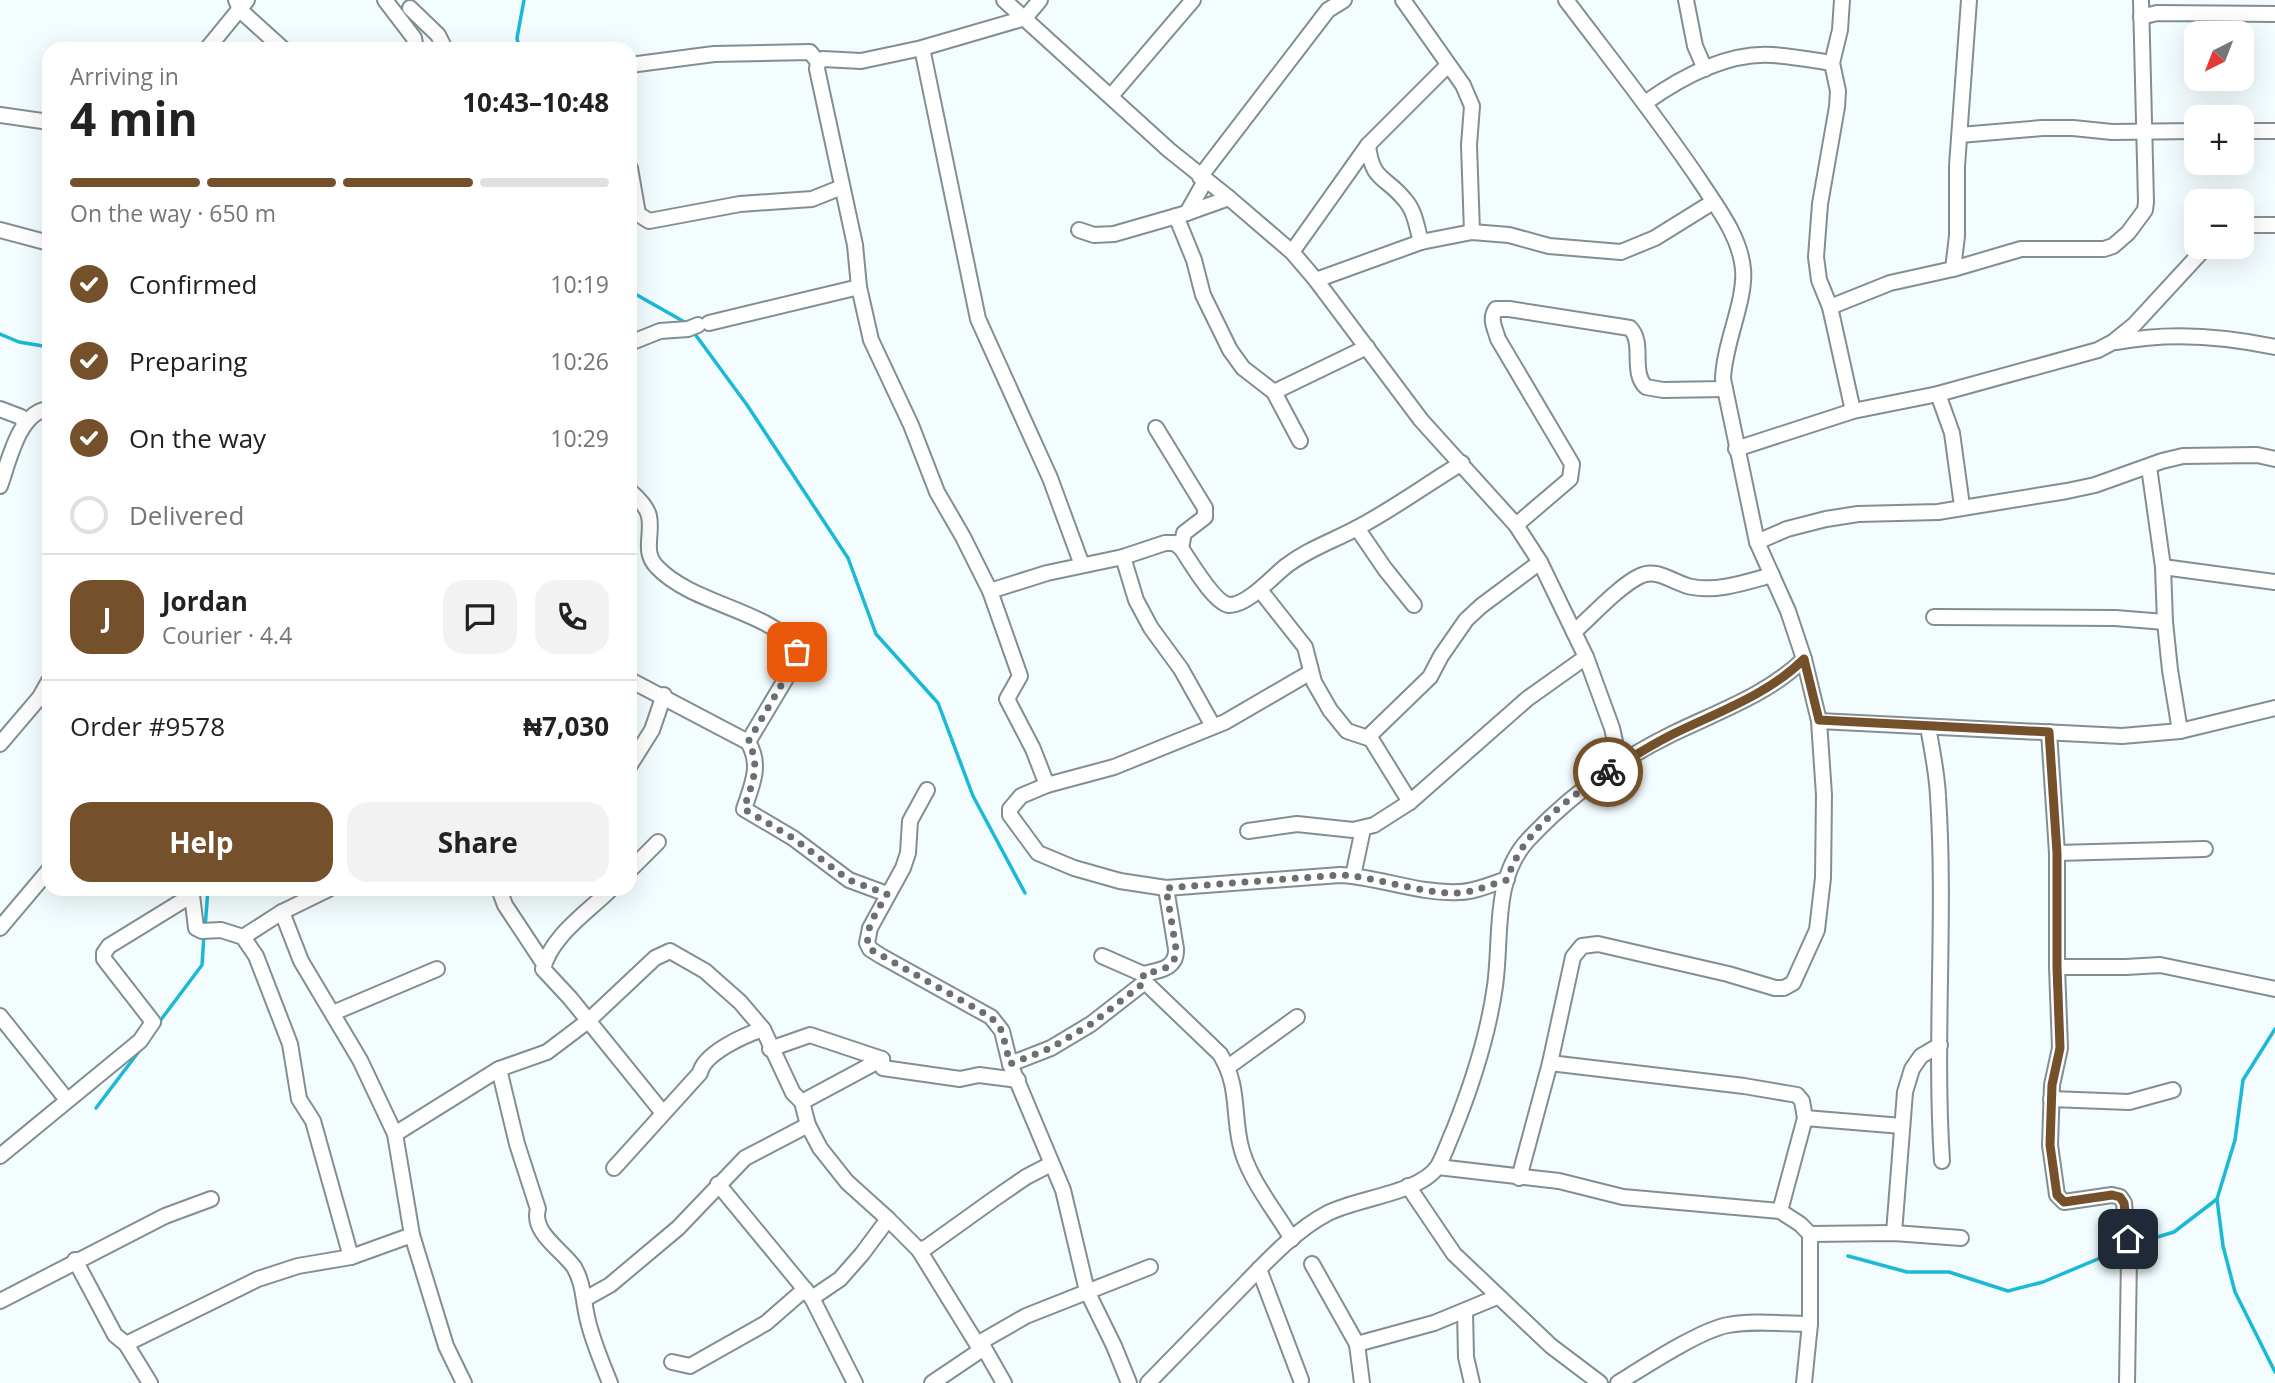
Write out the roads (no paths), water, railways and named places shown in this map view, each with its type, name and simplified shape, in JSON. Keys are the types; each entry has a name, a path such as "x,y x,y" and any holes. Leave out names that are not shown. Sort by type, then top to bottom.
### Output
{"street":[{"path":"385,0 409,9 438,35 442,42"},
{"path":"1004,0 1203,179 1292,252 1421,420 1516,525 1540,562 1586,657 1612,728 1620,764"},
{"path":"818,62 823,59 861,61 922,48 1025,18 1041,0"},
{"path":"1111,96 1194,0"},
{"path":"1300,441 1274,392 1243,368 1230,350 1203,295 1181,215 1324,5 1344,0"},
{"path":"1403,0 1463,85 1472,106 1469,145 1472,232"},
{"path":"1519,1178 1550,1063 1573,957 1578,949 1589,944 1625,949 1775,988 1784,988 1793,983 1816,930 1823,878 1824,795 1819,720 1804,659 1757,542 1725,389 1724,358 1744,273 1740,252 1713,202 1673,141 1566,0"},
{"path":"1686,0 1695,46 1705,69"},
{"path":"1842,0 1840,30 1832,63 1838,91 1837,107 1820,204 1816,257 1819,280 1830,307 1853,411"},
{"path":"1953,269 1957,236 1957,166 1969,0"},
{"path":"1830,307 1889,283 1953,269 2021,249 2105,249 2113,246 2128,233 2145,210 2141,0"},
{"path":"212,42 241,3 277,42"},
{"path":"409,9 415,42"},
{"path":"2141,17 2157,13 2275,14"},
{"path":"922,48 978,319 1050,478 1082,565"},
{"path":"637,64 714,54 810,52 818,62 817,69 855,245 859,287 870,340 911,425 937,492 990,591 1020,676 1007,699 1033,749 1047,785"},
{"path":"1644,103 1667,87 1728,59 1770,54 1832,63"},
{"path":"1292,252 1368,145 1448,65"},
{"path":"0,115 42,121"},
{"path":"1960,135 2042,128 2112,132 2184,131"},
{"path":"2254,131 2275,131"},
{"path":"1368,145 1372,168 1412,209 1421,242"},
{"path":"637,208 638,214 649,221 740,204 812,199 842,187"},
{"path":"1079,230 1094,235 1114,234 1229,198"},
{"path":"1316,280 1421,242 1472,232 1509,235 1549,246 1621,252 1655,238 1713,202"},
{"path":"2254,225 2275,225"},
{"path":"0,230 42,241"},
{"path":"1737,449 1853,411 1938,394 2098,350 2134,325 2195,259"},
{"path":"637,340 660,331 688,329 859,287"},
{"path":"1516,525 1570,479 1573,470 1572,464 1498,339 1492,321 1496,309 1630,328 1636,338 1639,378 1646,387 1663,390 1725,389"},
{"path":"2113,342 2169,336 2258,343 2275,347"},
{"path":"1274,392 1367,347"},
{"path":"1938,394 1952,433 1962,506"},
{"path":"0,409 21,417 24,423"},
{"path":"0,486 24,423 42,411"},
{"path":"1156,428 1205,508 1205,517 1184,533 1181,548"},
{"path":"1757,542 1787,529 1826,519 1858,514 1938,512 2067,491 2095,485 2183,456 2257,455 2275,459"},
{"path":"990,591 1047,573 1123,557 1165,542 1174,543 1181,548 1206,584 1225,603 1233,605 1260,590 1285,567 1312,548 1357,528 1462,463"},
{"path":"2149,467 2162,567 2165,622 2180,731"},
{"path":"637,500 649,515 648,549 655,565 677,582 752,617 797,647 793,665 748,742"},
{"path":"1357,528 1414,605"},
{"path":"1123,557 1136,600 1150,628 1181,669 1213,726"},
{"path":"1368,737 1430,677 1466,620 1540,562"},
{"path":"2162,567 2275,582"},
{"path":"1574,632 1640,576 1656,574 1692,587 1723,587 1772,575"},
{"path":"1260,590 1305,647 1319,691 1343,727 1368,737 1410,802"},
{"path":"1934,617 2115,618 2165,622"},
{"path":"1248,831 1297,824 1363,829 1410,802 1527,699 1586,657"},
{"path":"1148,1383 1259,1269 1312,1223 1329,1213 1423,1180 1438,1167 1473,1080 1489,1024 1496,983 1500,906 1510,869 1526,842 1582,789 1669,736 1775,683 1804,659"},
{"path":"1311,672 1225,722 1114,767 1047,785 1021,796 1010,809 1010,815 1038,853 1074,868 1120,881 1166,888 1365,876 1415,888 1461,893 1507,880"},
{"path":"637,683 664,695 748,742 756,757 757,770 744,809 793,838 849,880 887,894"},
{"path":"0,744 42,693"},
{"path":"637,754 652,730 664,695"},
{"path":"1819,720 2122,736 2180,731 2275,708"},
{"path":"1928,727 1938,794 1938,1107 1942,1161"},
{"path":"2049,732 2057,853 2060,1048 2051,1099 2052,1165 2060,1200 2068,1203 2112,1195 2120,1197 2124,1203 2129,1256 2127,1383"},
{"path":"927,790 909,821 908,853 903,868 867,934 867,943 870,949 991,1017 1002,1031 1010,1064 1063,1190 1087,1291 1129,1383"},
{"path":"1353,876 1363,829"},
{"path":"637,863 658,842"},
{"path":"2057,853 2205,849"},
{"path":"0,929 42,878"},
{"path":"1010,1064 1051,1048 1091,1024 1144,978 1164,970 1172,963 1177,956 1166,888"},
{"path":"0,1156 140,1041 153,1022 104,959 104,953 109,946 184,896"},
{"path":"191,896 197,928 202,931 221,930 243,937 256,956 290,1044 299,1098 313,1121 351,1256"},
{"path":"243,937 282,912 315,896"},
{"path":"502,896 544,964"},
{"path":"604,896 549,951 543,969 663,1113"},
{"path":"282,912 301,961 360,1059 395,1134 412,1235 446,1346 464,1383"},
{"path":"395,1134 499,1069 547,1052 588,1021 655,958 670,951 705,971 740,1002 763,1029 770,1049 793,1093 802,1102 808,1125 820,1148 834,1167 919,1250 1004,1383"},
{"path":"1102,956 1144,978 1220,1054 1228,1067 1236,1098 1240,1144 1252,1172 1292,1239"},
{"path":"2057,967 2160,965 2269,988"},
{"path":"333,1013 437,969"},
{"path":"0,1016 67,1100"},
{"path":"1228,1067 1297,1017"},
{"path":"614,1168 701,1073 702,1066 708,1059 741,1037 763,1029"},
{"path":"770,1049 810,1035 882,1059"},
{"path":"1894,1233 1905,1092 1912,1069 1921,1056 1940,1045"},
{"path":"882,1059 883,1068 960,1079 979,1075 1018,1080"},
{"path":"802,1102 882,1059"},
{"path":"1550,1063 1797,1095 1802,1101 1805,1118 1780,1211"},
{"path":"499,1069 517,1144 538,1209 536,1220 540,1229 574,1268 585,1299 587,1319 597,1351 610,1383"},
{"path":"2051,1099 2129,1102 2173,1090"},
{"path":"1805,1118 1902,1126"},
{"path":"585,1299 610,1285 678,1228 745,1157 808,1125"},
{"path":"919,1250 928,1247 1026,1177 1051,1164"},
{"path":"1438,1167 1559,1181 1623,1197 1780,1211 1810,1234 1810,1324 1804,1383"},
{"path":"718,1184 808,1293 855,1383"},
{"path":"1408,1186 1454,1254 1551,1346 1600,1383"},
{"path":"0,1301 165,1216 211,1199"},
{"path":"672,1362 690,1366 766,1323 808,1293 840,1279 888,1219"},
{"path":"1810,1234 1894,1233 1961,1238"},
{"path":"126,1344 258,1279 298,1266 351,1256 412,1235"},
{"path":"75,1261 116,1335 126,1344 150,1383"},
{"path":"1312,1264 1357,1343 1362,1383"},
{"path":"932,1383 1026,1316 1150,1267"},
{"path":"1259,1269 1301,1380"},
{"path":"1357,1343 1434,1323 1497,1297"},
{"path":"1465,1311 1466,1357 1472,1383"},
{"path":"1618,1383 1695,1339 1726,1325 1810,1324"}],"waterway":[{"path":"518,42 524,0"},
{"path":"637,295 688,324"},
{"path":"692,330 747,405 848,558 876,634 938,703 973,796 1025,893"},
{"path":"0,334 19,342 42,346"},
{"path":"205,928 207,896"},
{"path":"157,1025 202,965 204,935"},
{"path":"2131,1245 2174,1232 2217,1199 2235,1140 2243,1080 2275,1029"},
{"path":"96,1108 143,1046"},
{"path":"2217,1199 2223,1246 2235,1292 2275,1372"},
{"path":"1848,1256 1907,1272 1949,1272 2008,1291 2043,1282 2124,1248"}]}
